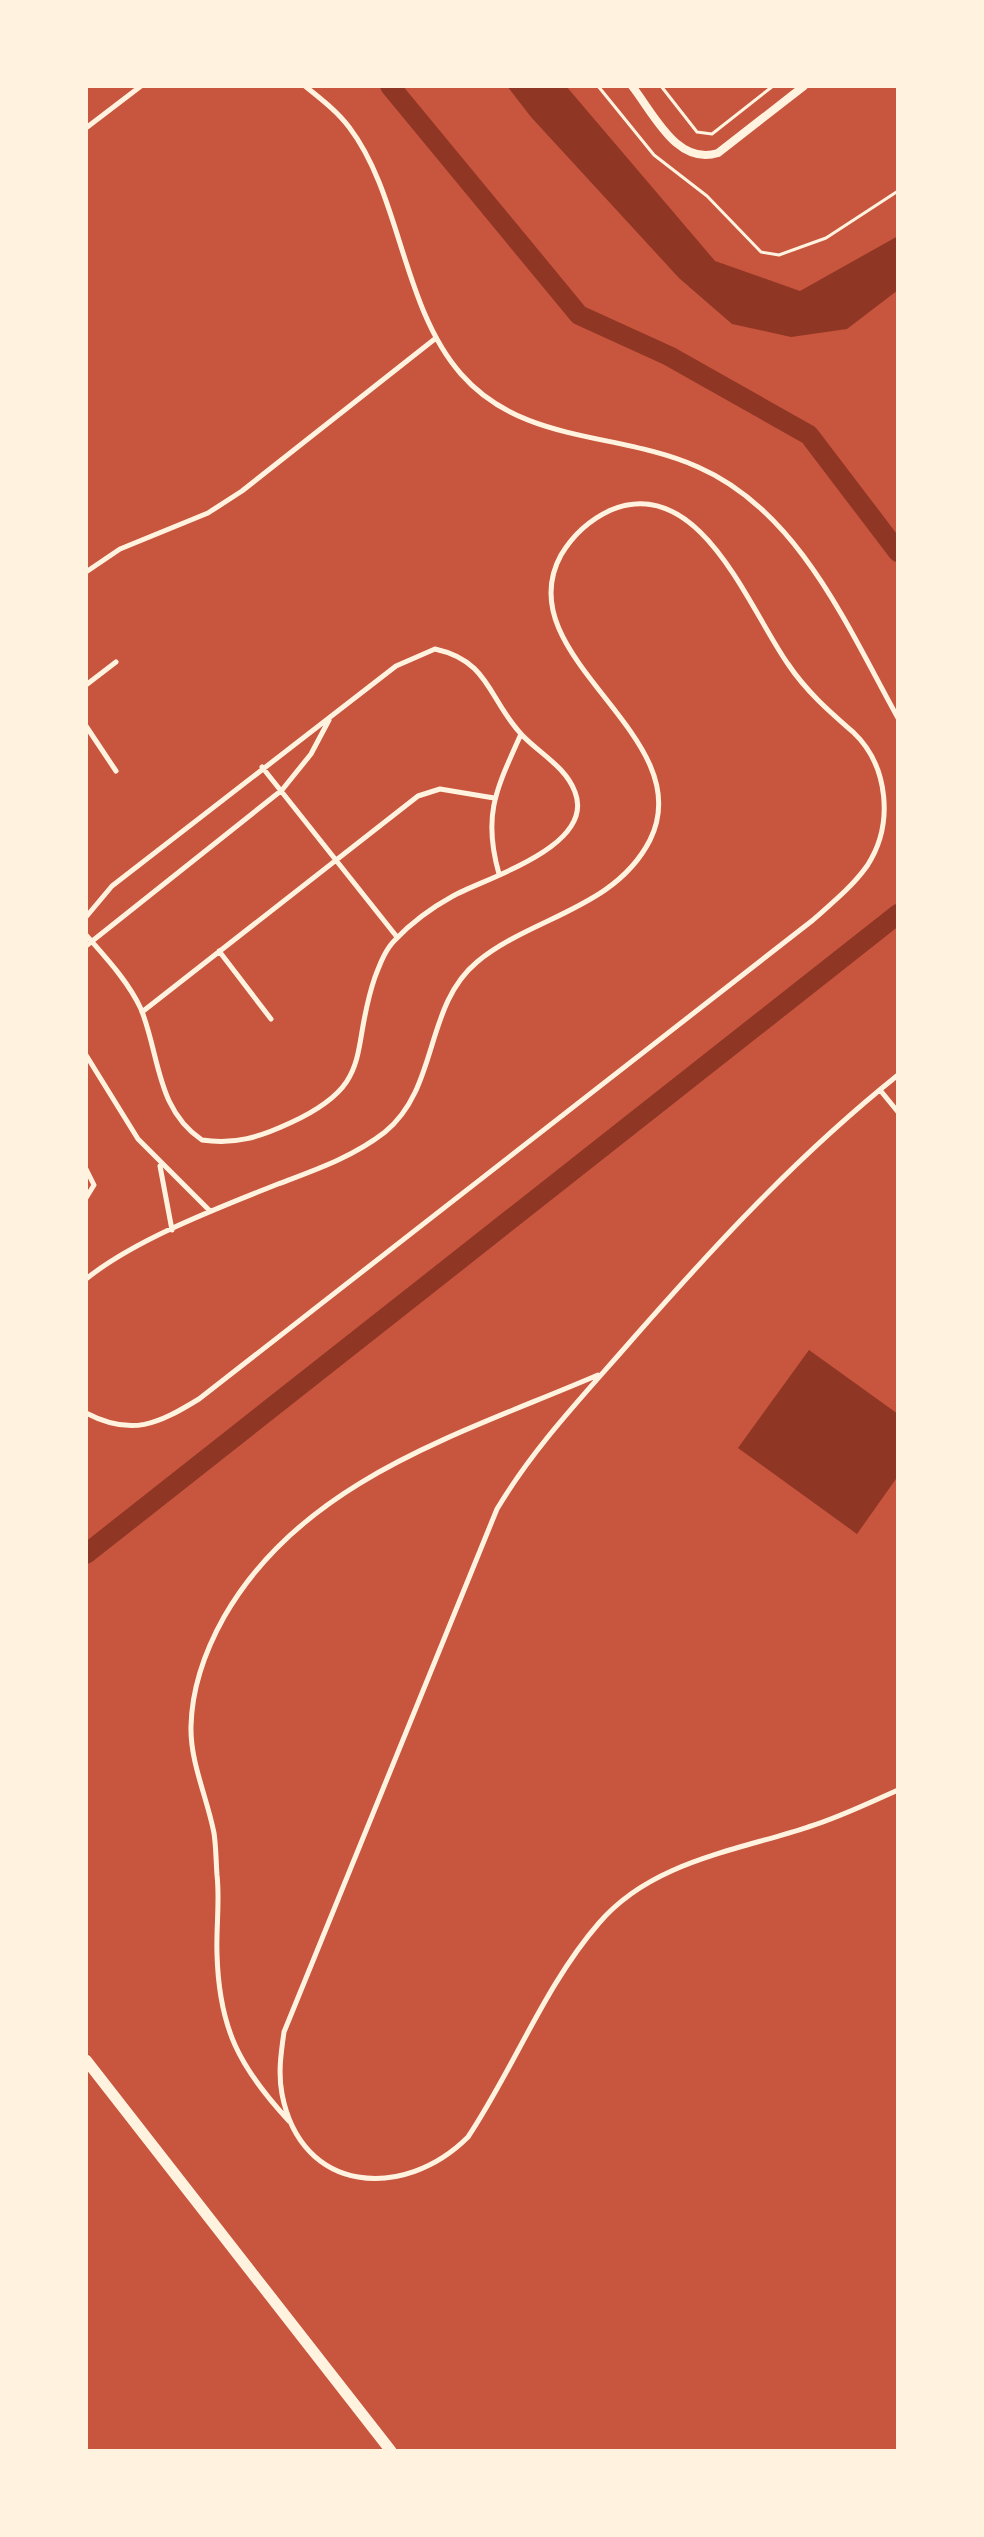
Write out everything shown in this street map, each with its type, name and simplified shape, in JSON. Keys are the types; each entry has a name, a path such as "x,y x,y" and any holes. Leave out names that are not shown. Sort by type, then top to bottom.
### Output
{"street":[{"path":"632,86 679,146 690,156 703,158 718,153 804,86"},
{"path":"86,2060 391,2451"}],"lane":[{"path":"86,128 141,86"},
{"path":"305,86 351,129 371,168 436,338 460,374 485,399 515,418 551,431 611,442 698,467 755,502 810,567 898,718"},
{"path":"86,572 120,549 208,513 242,491 436,338"},
{"path":"86,1279 210,1211 342,1159 390,1127 409,1109 420,1086 442,1014 456,985 473,966 501,946 589,901 617,881 637,861 651,838 658,812 656,789 644,752 568,648 556,618 552,592 556,564 571,538 603,515 635,505 662,506 685,518 706,536 729,568 787,664 810,694 858,737 875,762 883,784 884,811 881,839 868,865 846,891 813,920 199,1399 164,1420 135,1427 107,1424 86,1413"},
{"path":"86,917 112,886 262,767 396,666 435,649 467,659 481,673 521,734 562,770 575,790 580,810 575,824 533,859 449,898 397,937 389,946 370,993 362,1046 348,1085 331,1102 309,1115 245,1141 202,1140 187,1130 167,1100 142,1012 118,971 86,935"},
{"path":"86,685 116,662"},
{"path":"86,946 282,790 311,754 329,719"},
{"path":"86,726 116,771"},
{"path":"499,874 491,845 489,817 521,734"},
{"path":"262,767 397,937"},
{"path":"142,1012 418,796 440,789 494,798"},
{"path":"219,951 271,1019"},
{"path":"86,1055 114,1105 160,1165 210,1211"},
{"path":"292,2124 282,2095 279,2066 284,2032 457,1600 497,1509 520,1469 774,1183 898,1075"},
{"path":"880,1090 898,1112"},
{"path":"160,1165 172,1230"},
{"path":"86,1169 94,1185 86,1198"},
{"path":"602,1374 372,1474 324,1504 273,1548 237,1594 209,1644 195,1686 191,1729 213,1832 219,1890 217,1953 221,2009 236,2053 256,2085 292,2124 313,2153 352,2176 402,2178 428,2168 450,2155 468,2137 576,1954 600,1921 625,1898 684,1865 810,1827 898,1790"}],"path":[{"path":"598,86 654,155 707,196 761,252 779,255 826,238 898,191"},
{"path":"661,86 697,132 712,134 773,86"}],"shaded area":[{"path":"507,86 566,86 715,261 800,291 898,236 898,290 847,329 791,337 732,324 679,278 531,117"},
{"path":"809,1350 898,1414 898,1476 857,1534 738,1448"}],"waterway":[{"path":"390,86 579,315 669,356 809,435 898,552"},
{"path":"86,1554 898,914"}]}
